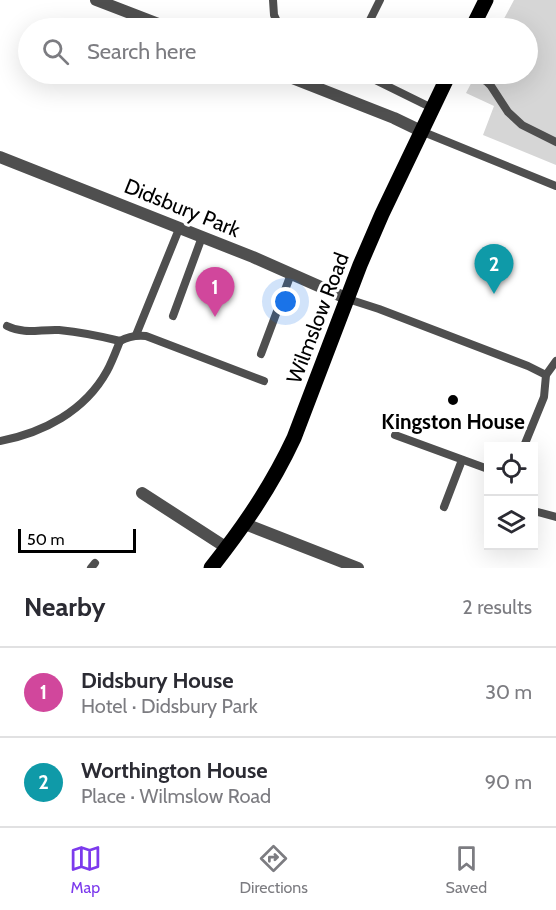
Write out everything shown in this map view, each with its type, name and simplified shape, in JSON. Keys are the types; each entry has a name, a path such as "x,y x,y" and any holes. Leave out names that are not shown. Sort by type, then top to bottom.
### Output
{"main road":[{"path":"477,18 486,0"},
{"name":"Wilmslow Road","path":"211,568 263,497 290,446 360,265 444,84"}],"street":[{"path":"96,0 115,3 147,18"},
{"path":"307,84 421,131"},
{"name":"Didsbury Park","path":"0,157 253,257 348,299"},
{"path":"142,493 227,548"},
{"path":"245,524 358,568"}],"lane":[{"path":"273,0 275,18"},
{"path":"371,18 380,0"},
{"path":"383,84 432,108"},
{"path":"489,84 508,111 522,125 556,142"},
{"path":"421,131 556,186"},
{"path":"136,335 180,229"},
{"path":"173,316 202,237"},
{"path":"261,354 291,274"},
{"path":"348,299 528,366 546,375"},
{"path":"7,326 22,332 58,330 120,341"},
{"path":"0,441 56,422 80,406 106,372 120,341 127,337 136,335 152,337 264,381"},
{"path":"526,442 544,397 546,375 556,361"},
{"path":"395,435 484,467"},
{"path":"444,507 462,460"},
{"path":"538,512 556,518"}],"shaded area":[{"path":"514,0 556,0 556,165 483,135 494,106 466,93 471,84 538,84 538,18 504,18"}],"place":[{"name":"Worthington House","path":"494,294"},
{"name":"Didsbury House","path":"215,317"},
{"name":"Kingston House","path":"453,400"}]}
